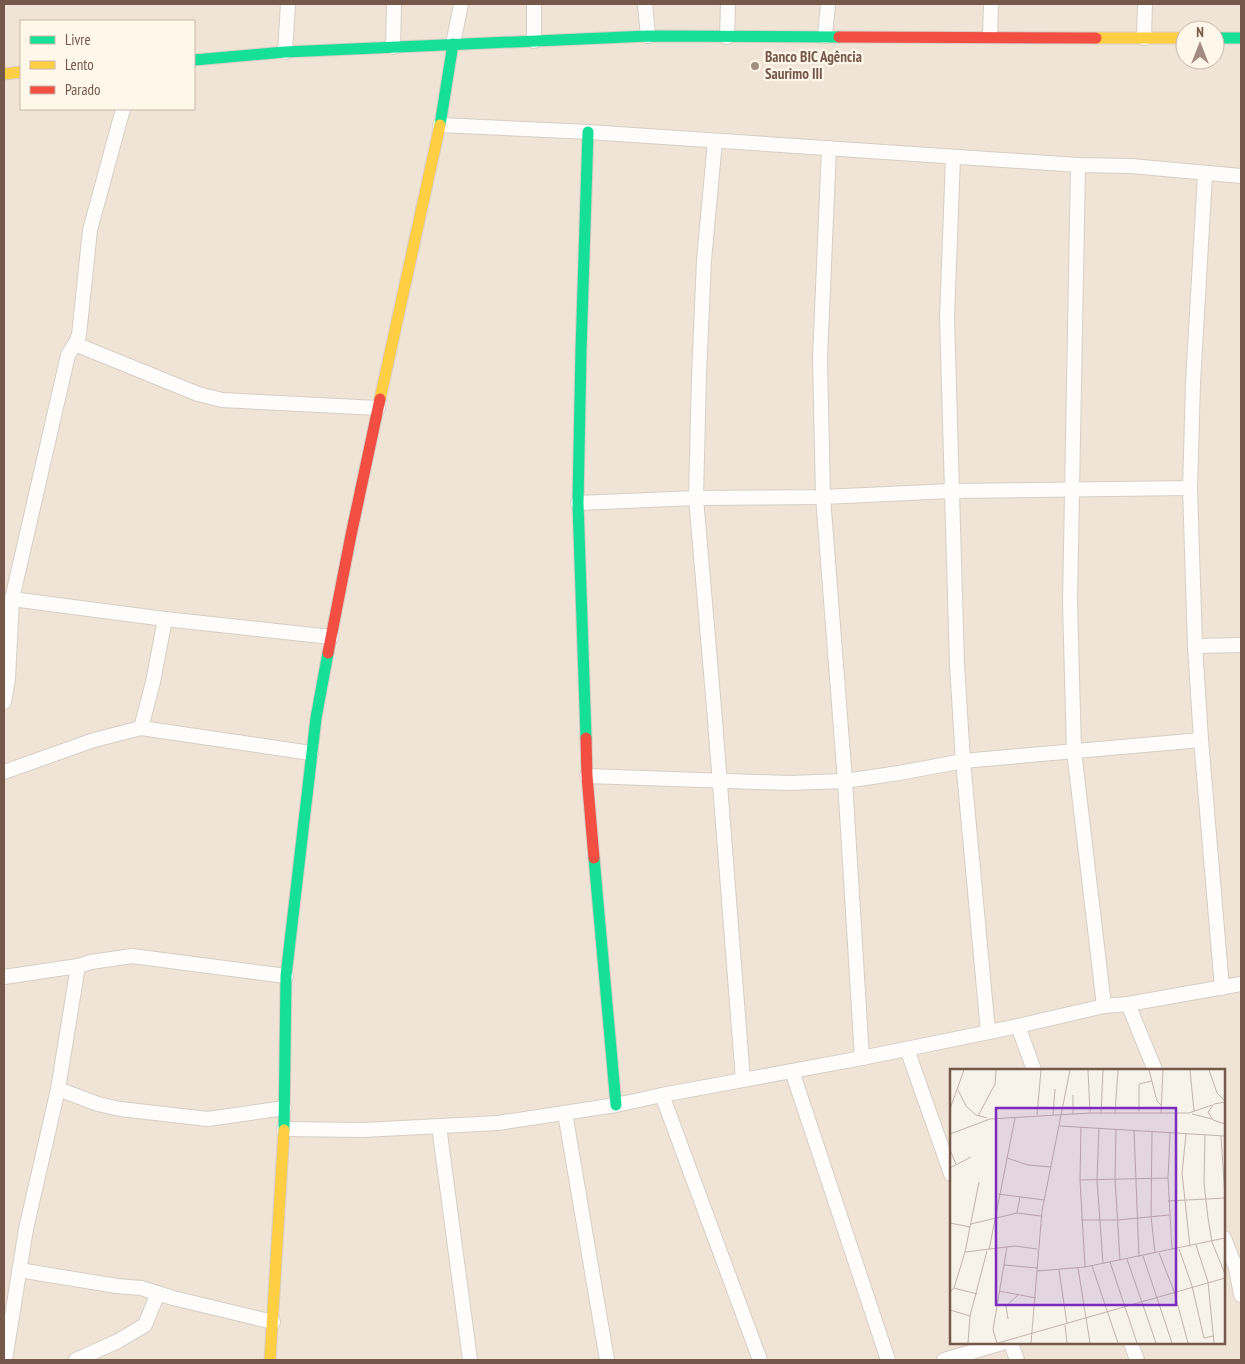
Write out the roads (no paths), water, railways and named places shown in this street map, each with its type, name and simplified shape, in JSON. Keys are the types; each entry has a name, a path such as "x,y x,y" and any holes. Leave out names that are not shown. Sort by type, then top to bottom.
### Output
{"street":[{"path":"285,52 288,4"},
{"path":"393,47 394,4"},
{"path":"270,1360 284,1129 286,976 311,753 331,637 378,408 440,125 461,4"},
{"path":"534,4 534,41"},
{"path":"644,4 648,36"},
{"path":"727,37 728,4"},
{"path":"825,36 828,4"},
{"path":"990,36 991,4"},
{"path":"1144,38 1145,4"},
{"path":"195,60 285,52 648,36 1175,38"},
{"path":"1225,38 1241,38"},
{"path":"4,74 20,72"},
{"path":"4,702 8,678 12,599 68,355 79,334 90,230 123,110"},
{"path":"440,125 588,132 1078,165 1131,166 1241,176"},
{"path":"588,132 578,503 587,776 616,1106"},
{"path":"715,141 704,260 696,498 743,1080"},
{"path":"829,148 820,358 823,497 845,781 862,1058"},
{"path":"953,157 947,318 957,666 963,761 988,1032"},
{"path":"1078,165 1070,602 1074,751 1104,1006"},
{"path":"1205,174 1193,383 1190,488 1195,646 1201,740 1222,988"},
{"path":"75,344 198,394 222,400 378,408"},
{"path":"578,503 696,498 823,497 1072,489 1190,488"},
{"path":"12,599 166,619 331,637"},
{"path":"141,728 166,619"},
{"path":"1195,646 1241,645"},
{"path":"4,772 94,740 141,728 311,753"},
{"path":"587,776 720,781 845,781 963,761 1201,740"},
{"path":"4,977 132,956 286,976"},
{"path":"5,1360 26,1229 58,1089 78,966"},
{"path":"284,1129 363,1130 498,1123 616,1106 662,1095 907,1049 1104,1006 1128,1004 1241,984"},
{"path":"1128,1004 1155,1069"},
{"path":"1018,1026 1034,1069"},
{"path":"907,1049 950,1171"},
{"path":"792,1071 888,1360"},
{"path":"58,1089 98,1104 120,1109 208,1119 284,1108"},
{"path":"662,1095 760,1360"},
{"path":"565,1113 607,1360"},
{"path":"439,1126 470,1360"},
{"path":"1225,1241 1241,1295"},
{"path":"19,1270 117,1286 141,1288 173,1298 273,1322"},
{"path":"76,1360 118,1341 145,1325 158,1293"},
{"path":"944,1360 999,1344"},
{"path":"1012,1344 1017,1360"},
{"path":"1131,1344 1136,1360"}],"place":[{"name":"Banco BIC Agência Saurimo III","path":"755,66"}]}
